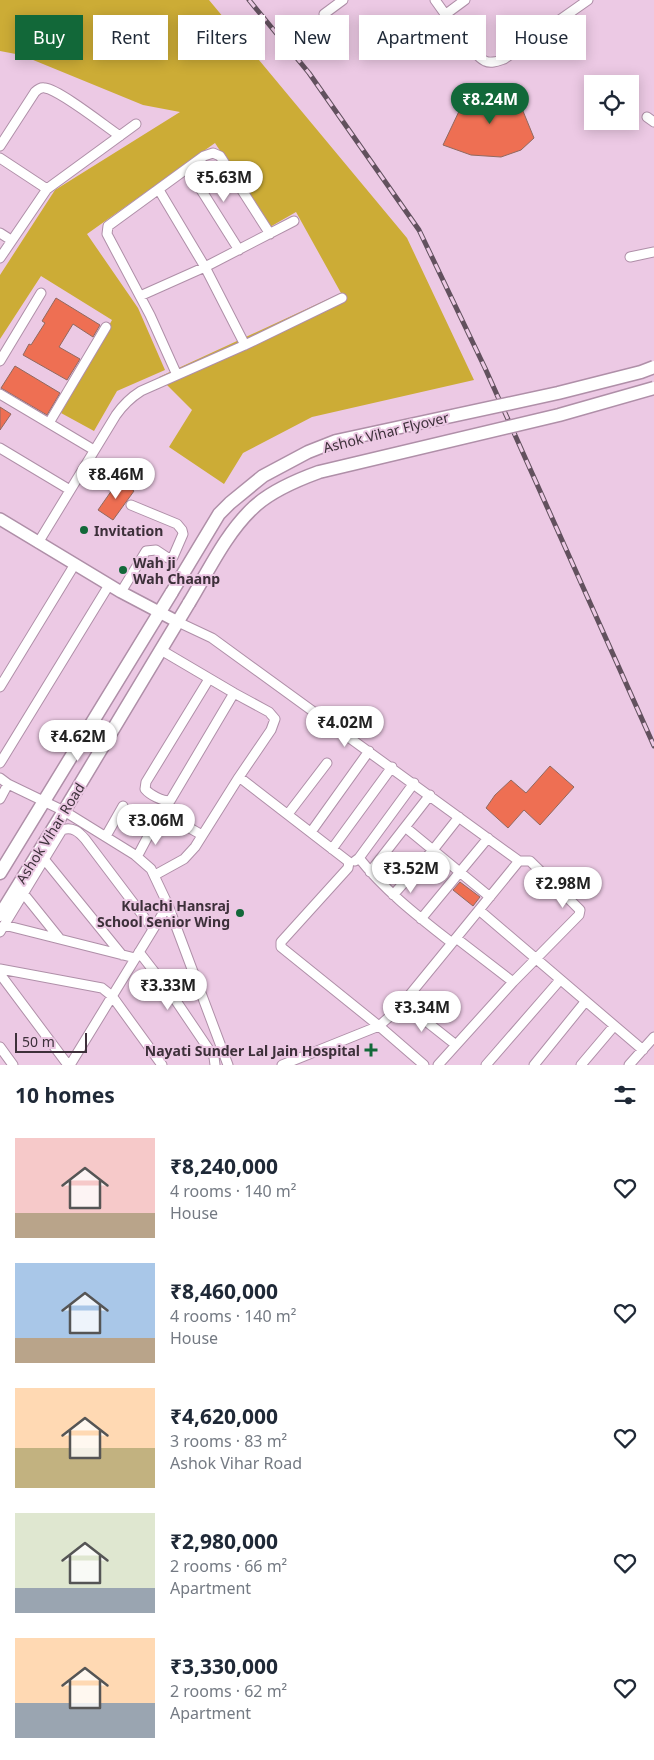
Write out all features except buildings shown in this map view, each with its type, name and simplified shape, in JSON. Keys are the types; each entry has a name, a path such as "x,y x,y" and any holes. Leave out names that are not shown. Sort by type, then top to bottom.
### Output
{"main road":[{"name":"Ashok Vihar Flyover","path":"159,613 224,508 263,476 308,452 336,442 558,393 654,367"},
{"name":"Ashok Vihar Flyover","path":"178,622 227,539 244,517 256,505 274,493 308,476 559,416 654,388"},
{"name":"Ashok Vihar Road","path":"0,873 159,613"},
{"name":"Ashok Vihar Road","path":"1,924 64,811 178,622"}],"street":[{"path":"324,14 343,0"},
{"path":"435,0 479,57 484,61 497,62 588,0"},
{"path":"446,14 465,0"},
{"path":"0,146 35,92 40,88 47,88 60,94 120,136"},
{"path":"0,258 47,189 136,124"},
{"path":"177,375 106,229 111,223 209,154 217,154 270,234"},
{"path":"0,158 47,189"},
{"path":"188,169 239,250"},
{"path":"159,190 205,267 245,345"},
{"path":"140,296 205,267 294,221"},
{"path":"0,233 11,240"},
{"path":"630,257 654,252"},
{"path":"0,361 41,293"},
{"path":"38,543 123,405 141,391 245,345 342,298"},
{"path":"49,424 106,327"},
{"path":"0,394 94,450"},
{"path":"0,448 70,490"},
{"path":"121,592 146,551 156,550 168,558 173,557 183,534 177,524 131,505"},
{"path":"0,519 121,592 159,613 212,638 369,750 519,861 530,861 580,910 579,915 513,982 438,1065"},
{"path":"0,687 74,564"},
{"path":"0,763 109,584"},
{"path":"155,875 189,854 271,730 275,719 269,712 161,650"},
{"path":"209,679 146,782 145,789 162,800 170,800 234,693"},
{"path":"311,832 369,750"},
{"path":"288,814 327,763"},
{"path":"332,848 392,767"},
{"path":"239,777 349,862"},
{"path":"0,799 4,781 45,800 106,836 151,869 168,905 228,1065"},
{"path":"349,862 359,858 414,783"},
{"path":"370,872 430,795"},
{"path":"106,836 123,806"},
{"path":"394,895 459,817"},
{"path":"179,822 202,836"},
{"path":"137,857 155,823"},
{"path":"405,827 490,897"},
{"path":"137,955 122,955 1,924 23,893 62,830 68,828 76,830 85,839 153,929"},
{"path":"421,919 488,838"},
{"path":"359,858 370,872 421,919 513,982"},
{"path":"44,859 122,955"},
{"path":"282,1065 379,1026 403,1003 519,861"},
{"path":"349,862 348,868 280,946 424,1065"},
{"path":"23,893 60,940"},
{"path":"0,974 69,1065 168,905"},
{"path":"479,910 642,1050"},
{"path":"137,955 183,1011 214,1057 216,1065"},
{"path":"0,969 97,986 112,996 162,1065"},
{"path":"486,1065 560,980"},
{"path":"534,1065 585,1002"},
{"path":"403,1003 456,1045"},
{"path":"581,1065 614,1026"},
{"path":"629,1065 654,1036"},
{"path":"0,1047 13,1065"}],"shaded area":[{"path":"0,0 209,0 221,15 178,15 178,60 259,60 407,238 474,380 312,417 243,453 224,484 169,447 192,410 159,377 341,293 296,212 270,227 215,143 87,234 138,308 165,370 117,391 94,431 61,413 112,320 41,276 0,339 0,275 55,190 180,112 143,105 33,60 83,60 83,15 15,15 15,54 0,51"}],"railway":[{"path":"249,0 309,73 419,230 485,368 654,746"}],"place":[{"name":"Invitation","path":"84,530"},
{"name":"Wah ji Wah Chaanp","path":"123,570"},
{"name":"Kulachi Hansraj School Senior Wing","path":"240,913"},
{"name":"Nayati Sunder Lal Jain Hospital","path":"371,1050"}]}
